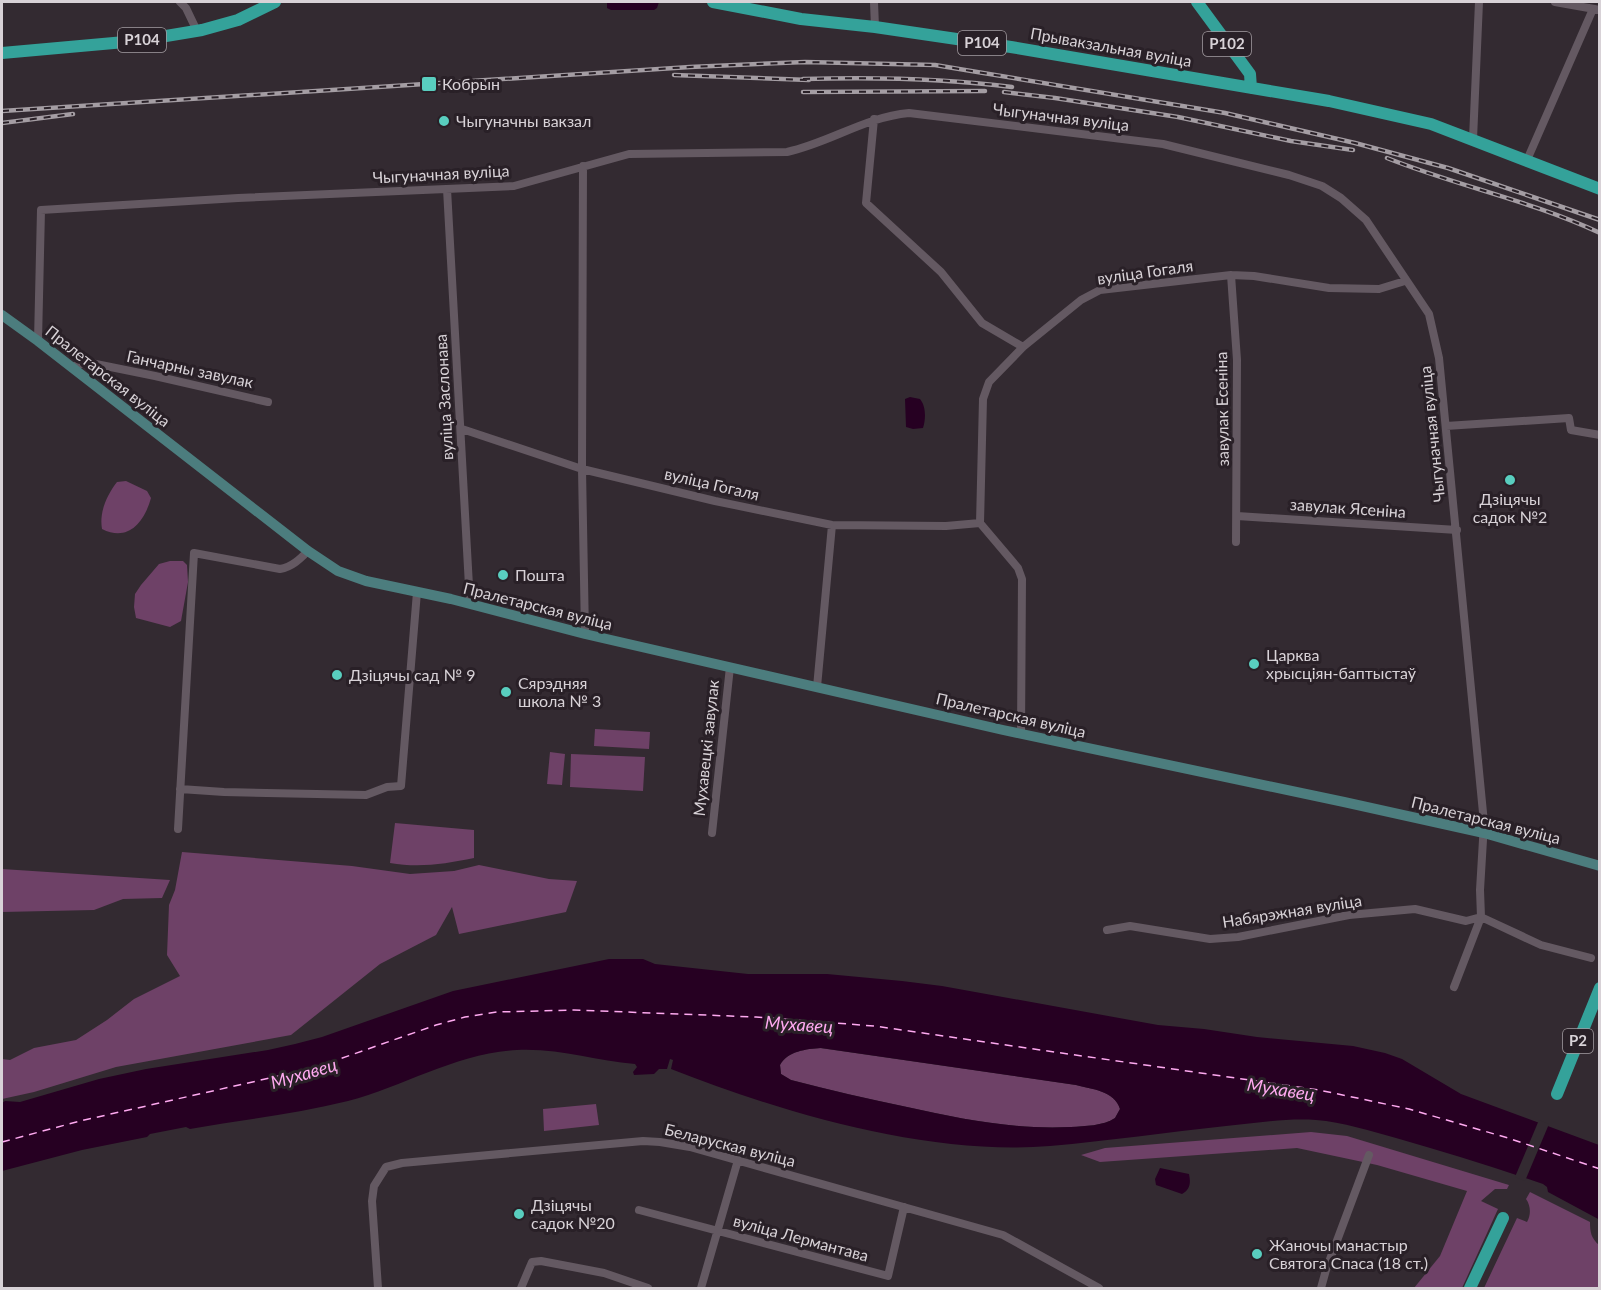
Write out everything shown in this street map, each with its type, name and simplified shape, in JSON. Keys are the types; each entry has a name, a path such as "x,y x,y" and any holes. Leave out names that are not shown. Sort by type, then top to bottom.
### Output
{"main road":[{"name":"Р104","path":"2,53 136,41 197,31 238,20 276,2"},
{"name":"Прывакзальная вуліца","path":"712,2 728,3 801,19 875,27 1011,47 1329,101 1431,124 1599,189"},
{"name":"Р102","path":"1197,2 1250,74 1251,88"},
{"name":"Пралетарская вуліца","path":"2,315 309,551 346,575 585,634 1021,734 1484,833 1599,866"},
{"name":"Р2","path":"1557,1094 1599,988"},
{"path":"1470,1288 1503,1218"}],"street":[{"path":"180,2 186,8 197,31"},
{"path":"874,2 875,27"},
{"path":"1473,139 1479,2"},
{"path":"1527,160 1596,10 1555,2"},
{"name":"Чыгуначная вуліца","path":"38,341 41,210 238,198 514,186 629,154 788,152 801,149 874,119 909,113 1163,144 1289,175 1322,186 1341,198 1366,220 1429,314 1439,358 1484,833 1480,890 1481,917"},
{"path":"874,119 866,203 941,272 982,323 1023,347"},
{"path":"583,166 582,469 585,634"},
{"name":"вуліца Заслонава","path":"447,189 470,604"},
{"name":"вуліца Гогаля","path":"462,429 582,469 715,501 832,525 946,526 980,523 983,399 989,382 1023,347 1081,300 1100,290 1231,275 1254,276 1329,288 1379,289 1405,281"},
{"name":"завулак Есеніна","path":"1231,275 1237,360 1236,542"},
{"name":"Ганчарны завулак","path":"72,368 86,362 268,402"},
{"path":"1446,426 1569,418 1570,430 1599,435"},
{"name":"завулак Ясеніна","path":"1237,516 1457,530"},
{"path":"980,523 1018,568 1022,579 1021,734"},
{"path":"817,687 832,525"},
{"path":"178,829 194,553 280,569 288,568 309,551"},
{"path":"180,789 366,795 387,787 401,786 417,592"},
{"name":"Мухавецкі завулак","path":"712,833 730,667"},
{"name":"Набярэжная вуліца","path":"1107,930 1130,926 1210,939 1238,937 1349,915 1415,909 1466,921 1481,917"},
{"path":"1454,987 1481,917 1541,945 1592,958"},
{"name":"Беларуская вуліца","path":"378,1288 372,1201 374,1186 386,1167 402,1163 643,1141 690,1147 1003,1235 1099,1288"},
{"path":"1322,1288 1326,1270 1370,1155"},
{"path":"701,1288 738,1160"},
{"name":"вуліца Лермантава","path":"639,1210 888,1276 904,1207"},
{"path":"521,1288 532,1262 541,1261 604,1273 648,1288"}],"shaded area":[{"path":"126,481 147,491 151,498 144,515 134,528 127,531 120,533 102,529 103,510 110,492 117,482"},
{"path":"183,561 187,565 188,582 181,621 170,627 136,618 135,594 159,564"},
{"path":"595,729 650,732 649,749 594,746"},
{"path":"550,752 565,754 562,785 547,784"},
{"path":"571,754 645,757 643,791 570,787"},
{"path":"395,823 474,830 474,858 432,865 390,863"},
{"path":"182,852 352,866 410,874 454,871 479,865 549,879 577,881 566,912 459,934 452,907 436,935 380,964 291,1035 116,1067 34,1092 2,1099 2,1059 10,1060 34,1048 76,1040 134,999 180,976 167,955 169,905 175,890"},
{"path":"2,869 170,880 162,898 123,899 94,910 2,912"},
{"path":"820,1048 1076,1085 1108,1095 1113,1098 1120,1109 1115,1118 1094,1125 1029,1127 989,1123 863,1098 791,1080 781,1074 780,1065 792,1054"},
{"path":"596,1104 599,1125 544,1131 543,1109"},
{"path":"1311,1132 1347,1136 1509,1185 1507,1189 1495,1189 1481,1201 1498,1209 1462,1288 1414,1288 1440,1256 1467,1191 1377,1165 1297,1148 1100,1162 1081,1155 1105,1148"},
{"path":"1530,1192 1590,1222 1592,1235 1599,1245 1599,1288 1484,1288 1517,1218 1527,1222 1530,1208 1526,1199"}],"water":[{"path":"607,2 659,2 654,10 611,10 607,8"},
{"path":"910,397 920,399 923,405 925,417 923,428 906,427 905,399"},
{"name":"Мухавец","path":"609,959 643,959 655,964 748,974 827,974 902,981 942,986 1158,1025 1353,1046 1402,1059 1461,1094 1599,1145 1600,1220 1548,1192 1547,1187 1543,1184 1433,1149 1336,1123 1316,1120 1271,1121 1050,1146 1004,1147 955,1144 906,1138 857,1128 760,1101 671,1069 673,1060 670,1059 667,1069 659,1069 654,1074 634,1075 633,1072 637,1067 635,1064 533,1050 495,1052 473,1057 369,1095 328,1106 150,1134 147,1137 82,1150 2,1171 2,1103 5,1101 20,1102 99,1079 146,1069 295,1044 322,1037 453,991","holes":["821,1048 1076,1085 1102,1092 1113,1098 1120,1109 1115,1118 1099,1124 1071,1127 1029,1127 989,1123 878,1101 791,1080 781,1074 780,1065 783,1060 793,1054"]},
{"path":"1160,1168 1189,1174 1190,1183 1187,1190 1182,1194 1156,1185 1155,1179"}],"pier":[{"path":"1539,1120 1549,1124 1525,1181 1515,1177"}],"ferry route":[{"path":"2,1142 80,1121 314,1068 465,1017 497,1012 574,1010 756,1017 874,1026 1319,1090 1409,1109 1508,1138 1600,1169"}],"railway":[{"path":"2,111 690,67 805,62 935,65 1225,113 1355,143 1448,168 1600,220"},
{"path":"674,75 809,80"},
{"path":"803,79 908,79 1012,87"},
{"path":"803,92 985,91"},
{"path":"1004,92 1178,117 1291,141 1353,150"},
{"path":"2,123 73,114"},
{"path":"1387,158 1548,212 1600,233"}],"place":[{"name":"Кобрын","path":"429,84"},
{"name":"Чыгуначны вакзал","path":"444,121"},
{"name":"Дзіцячы садок №2","path":"1510,480"},
{"name":"Пошта","path":"503,575"},
{"name":"Царква хрысціян-баптыстаў","path":"1254,664"},
{"name":"Дзіцячы сад № 9","path":"337,675"},
{"name":"Сярэдняя школа № 3","path":"506,692"},
{"name":"Дзіцячы садок №20","path":"519,1214"},
{"name":"Жаночы манастыр Святога Спаса (18 ст.)","path":"1257,1254"}]}
